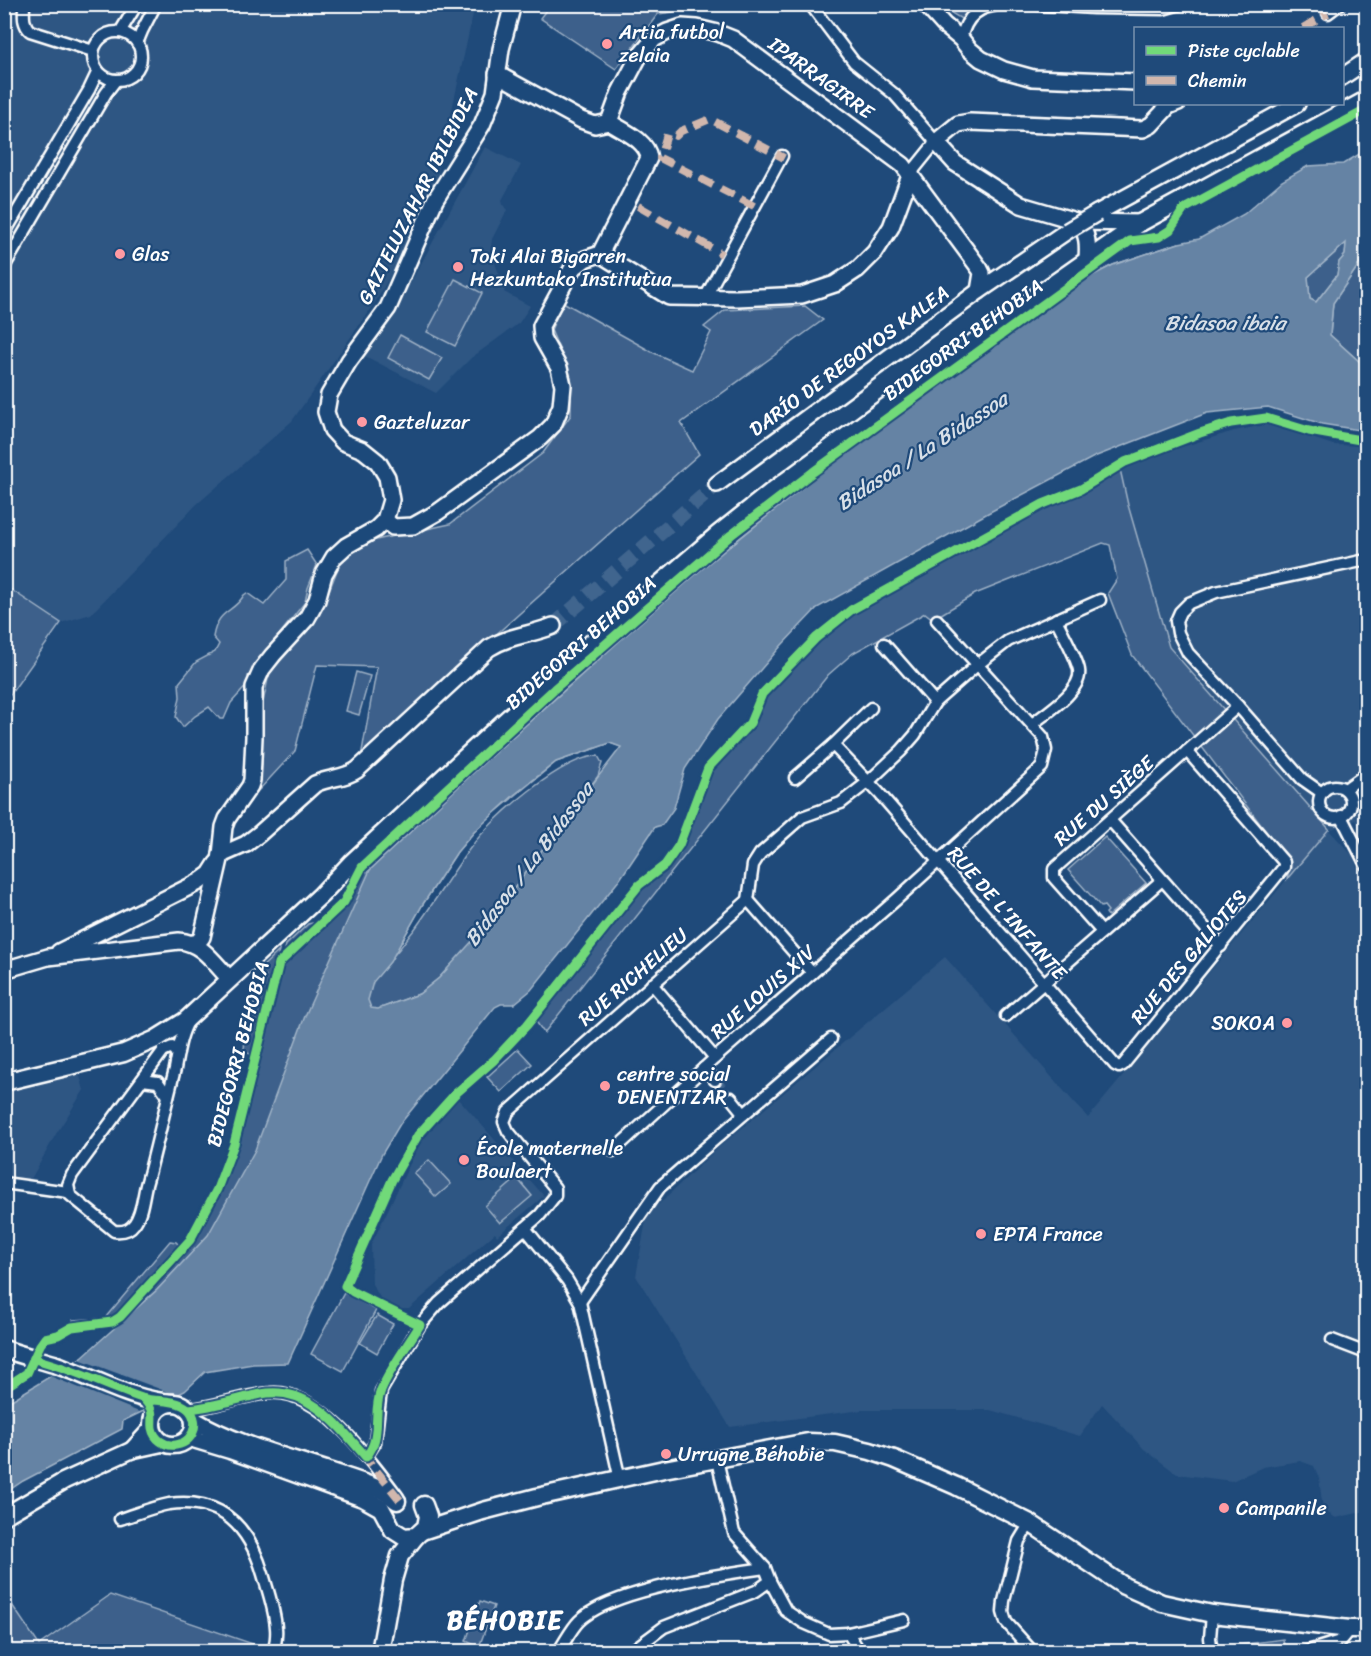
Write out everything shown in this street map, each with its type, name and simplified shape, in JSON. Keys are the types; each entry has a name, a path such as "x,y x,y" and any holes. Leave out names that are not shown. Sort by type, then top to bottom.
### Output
{"main road":[{"path":"4,1076 106,1051 154,1036 181,1015 352,862 599,636 771,492 1087,259 1140,223 1366,100"},
{"path":"4,1082 108,1058 192,1016 321,895 352,862"},
{"path":"4,1338 55,1365"},
{"path":"4,1349 26,1358 55,1365 144,1399 186,1410 235,1438 354,1480 398,1500"},
{"path":"144,1399 152,1410 154,1434 164,1443 178,1445 190,1438 193,1432 186,1410"},
{"path":"152,1424 162,1406 186,1410"},
{"path":"190,1438 363,1498 381,1508 393,1530 404,1537 537,1497 664,1469 808,1442 846,1445 894,1459 986,1500 1030,1523 1124,1586 1162,1603 1212,1614 1358,1629 1366,1635"},
{"path":"393,1580 389,1522 391,1508 398,1500 413,1498 452,1521"},
{"path":"380,1652 393,1580 400,1556 426,1527 428,1516 424,1505"}],"street":[{"path":"24,4 25,26 30,31 93,51"},
{"path":"120,32 137,4"},
{"path":"137,43 156,4"},
{"name":"GAZTELUZAHAR IBILBIDEA","path":"385,520 391,501 387,477 378,462 363,450 343,442 332,430 326,404 349,361 388,308 435,201 482,125 495,93 501,50 513,4"},
{"path":"810,4 854,62 894,94 956,163 1021,205 1086,233 1087,259"},
{"path":"925,4 984,62 1033,78 1134,82"},
{"path":"961,39 964,26 969,18 990,5 1002,4"},
{"path":"1027,4 1163,9 1180,4"},
{"path":"1328,13 1340,4"},
{"name":"IPARRAGIRRE","path":"609,122 620,92 644,49 654,39 682,27 697,28 733,39 903,165 982,273"},
{"path":"111,32 120,32 132,37 141,53 137,70 130,76 116,80 105,77 98,71 94,63 93,51 96,43 103,36 111,32"},
{"path":"1344,76 1366,61"},
{"path":"4,234 92,87 98,71"},
{"path":"193,944 202,937 227,819 247,792 252,780 254,687 262,669 307,618 317,600 324,574 334,557 346,546 376,529 385,520 393,527 413,526 421,522 540,438 553,425 561,406 563,385 559,368 542,339 541,326 572,269 585,259 600,254 649,158 648,151 637,140 609,122 595,125 581,120 497,74"},
{"path":"4,267 106,93 116,80"},
{"name":"DARÍO DE REGOYOS KALEA","path":"717,484 979,291 1073,227 1295,105"},
{"path":"600,254 669,297 737,298 802,295 835,284 858,269 875,252 891,227 911,173 936,142 958,124 1143,129 1151,125 1165,107"},
{"path":"705,298 782,156"},
{"path":"1073,227 1140,223"},
{"name":"DARÍO DE REGOYOS KALEA","path":"982,273 1007,271"},
{"path":"979,291 982,273"},
{"path":"1322,794 1302,779 1188,653 1178,633 1176,621 1180,612 1189,603 1216,592 1366,560"},
{"path":"812,973 748,900 753,865 767,847 802,818 841,803 868,782 902,751 915,735 935,702 1008,641 1100,600"},
{"path":"1032,724 1068,695 1079,681 1080,670 1056,619"},
{"name":"RUE LOUIS XIV","path":"613,1151 715,1058 939,862 1042,767 1046,750 1043,737 976,666 937,620"},
{"path":"48,957 199,882 210,874 221,855 259,834 315,784 341,778 357,770 489,648 504,639 531,634 553,626"},
{"path":"884,644 935,702"},
{"name":"RUE DU SIÈGE","path":"1102,932 1054,878 1052,873 1054,869 1238,706"},
{"path":"795,778 871,708"},
{"name":"RUE DE L'INFANTE","path":"833,745 1119,1067"},
{"name":"RUE DES GALIOTES","path":"1119,1067 1123,1065 1284,867 1284,862 1187,752"},
{"path":"1345,789 1366,774"},
{"path":"1329,787 1345,789 1351,804 1346,813 1332,817 1323,812 1320,803 1322,794 1329,787"},
{"path":"1341,816 1366,865"},
{"path":"1110,820 1221,946"},
{"path":"1006,1016 1162,880"},
{"name":"RUE RICHELIEU","path":"366,1457 376,1438 377,1410 381,1391 420,1325 439,1303 540,1215 555,1196 555,1188 508,1131 504,1122 508,1112 748,900"},
{"path":"4,970 48,957 179,941 193,944 226,975"},
{"path":"652,984 715,1058"},
{"path":"4,1183 68,1192 114,1231 122,1232 134,1224 138,1217 157,1146 184,1029 192,1016"},
{"path":"580,1302 660,1187 831,1039"},
{"path":"68,1192 72,1175 165,1049 172,1047 178,1054"},
{"path":"705,1068 715,1080"},
{"path":"142,1080 158,1082 168,1096"},
{"path":"731,1098 744,1114"},
{"path":"525,1228 567,1280 580,1302 620,1480"},
{"path":"1332,1340 1366,1353"},
{"path":"186,1410 262,1394 288,1393 306,1400 318,1407 341,1429 366,1457 398,1500"},
{"path":"132,1450 144,1439 152,1424"},
{"path":"4,1516 64,1481 132,1450 164,1443"},
{"path":"717,1460 734,1533 765,1568 786,1611 804,1623 829,1634 848,1633 904,1620"},
{"path":"120,1519 168,1504 191,1503 214,1509 233,1519 246,1533 258,1557 276,1628 274,1652"},
{"path":"1030,1523 1019,1541 1003,1612 1006,1622 1033,1652"},
{"path":"558,1652 579,1621 610,1603 709,1575 765,1568"},
{"path":"634,1652 637,1647 664,1627 756,1591 770,1581"},
{"path":"1212,1614 1210,1638 1212,1652"},
{"path":"1305,1652 1340,1641 1358,1629"},
{"path":"848,1633 860,1652"}],"shaded area":[{"path":"4,5 475,5 433,196 378,298 292,421 196,505 91,614 61,623 5,585"},
{"name":"Artia futbol zelaia","path":"550,5 678,5 673,12 658,14 616,69 540,18"},
{"path":"938,5 1142,5 1124,8 998,12 963,20"},
{"name":"Toki Alai Bigarren Hezkuntako Institutua","path":"485,147 521,165 502,200 507,210 492,239 491,247 500,276 507,284 504,292 530,306 519,323 471,358 436,393 365,356 383,333"},
{"path":"1347,242 1345,255 1339,262 1337,275 1316,302 1310,299 1308,277"},
{"path":"1179,243 621,747 610,743 556,762 474,832 457,852 423,904 394,955 471,847 494,821 548,777 566,766 598,756 602,763 598,776 474,941 439,978 419,994 378,1009 299,1140 157,1290 128,1315 130,1309 192,1242 228,1173 242,1131 286,945 308,924 317,922 348,892 353,881 370,870 622,639 753,527 892,420 1082,281 1113,265"},
{"path":"1366,254 1366,363 1360,362 1330,335 1333,303"},
{"path":"455,279 482,293 455,346 427,332"},
{"path":"563,302 652,352 692,370 711,332 704,327 725,310 805,306 823,320 681,423 699,454 492,638 365,756 361,757 377,667 317,665 295,751 260,789 261,712 269,674 319,616 340,563 362,543 450,524 543,453 571,415 571,377 551,330"},
{"path":"400,335 442,358 429,380 388,358"},
{"path":"1270,424 1333,445 1366,446 1366,846 1356,820 1329,830 1352,855 1366,887 1366,1511 1336,1518 1323,1510 1319,1478 1314,1466 1300,1461 1263,1467 1232,1481 1177,1474 1144,1449 1102,1404 1080,1436 990,1410 862,1410 730,1427 636,1276 647,1215 717,1149 945,957 1088,1118 1328,830 1169,647 1128,505 1120,469 1126,464 1234,431"},
{"path":"1120,469 1128,505 1169,647 1329,829 1287,879 1290,863 1132,655 1108,593 1117,579 1110,545 1103,543 975,594 933,619 925,613 853,653 828,675 544,1033 535,1020 650,880 671,865 681,853 703,786 711,769 744,732 765,695 817,641 854,613 910,581"},
{"path":"307,550 317,565 305,602 272,644 260,664 248,676 250,682 231,703 224,719 220,719 209,707 183,727 176,717 180,697 179,683 196,662 215,652 219,644 213,637 218,621 247,593 264,605 286,580 286,561"},
{"path":"4,585 61,623 7,699 5,699"},
{"path":"356,672 370,676 359,715 346,711"},
{"path":"1105,837 1146,883 1108,916 1106,913 1108,911 1104,906 1101,907 1068,870"},
{"path":"279,951 254,1056 244,1051 246,1023 266,976 258,971"},
{"path":"518,1049 532,1064 501,1092 487,1077"},
{"path":"78,1070 84,1090 31,1179 5,1177 4,1088"},
{"path":"458,1098 544,1196 497,1236 495,1233 409,1309 398,1309 382,1301 372,1284 371,1245 419,1145"},
{"path":"429,1160 451,1184 436,1197 414,1173"},
{"path":"517,1178 532,1196 500,1223 485,1206"},
{"path":"170,1241 179,1245 113,1318 103,1322 72,1324 73,1320 105,1318"},
{"path":"344,1293 376,1310 343,1371 311,1354"},
{"path":"377,1315 393,1324 377,1353 360,1343"},
{"path":"4,1593 39,1645 110,1595 273,1651 5,1651"},
{"path":"480,1601 494,1606 479,1647 466,1641"},
{"path":"1283,1639 1285,1651 1218,1651 1217,1648"}],"water":[{"name":"Bidasoa ibaia","path":"1366,150 1366,254 1333,303 1330,335 1360,362 1366,363 1366,431 1322,424 1268,407 1207,413 1094,457 817,608 718,719 685,769 674,808 662,825 655,827 620,879 531,990 514,1004 501,1004 495,1007 400,1124 382,1154 288,1363 253,1364 205,1372 185,1391 123,1421 122,1429 23,1481 5,1493 5,1404 82,1357 157,1290 208,1235 255,1150 305,1016 370,870 488,759 709,563 816,477 1082,281 1113,265 1179,243 1199,239 1244,214 1282,181 1308,166 1343,164","holes":["1346,243 1345,255 1339,262 1337,275 1316,302 1310,299 1308,277","610,743 621,747 535,859 494,917 439,978 419,994 378,1009 371,1008 368,1000 373,982 390,962 423,904 457,852 474,832 514,795 556,762"]}],"pier":[{"path":"79,1359 176,1395 139,1412 50,1376"}],"tunnel":[{"path":"553,626 717,484"},
{"path":"715,1080 731,1098"}],"marked path":[{"path":"1305,27 1328,13"},
{"path":"754,206 660,158 667,134 676,136 681,131 710,119 784,158"},
{"path":"638,206 722,254"},
{"path":"362,1453 400,1500"}],"cycle path":[{"name":"BIDEGORRI BEHOBIA","path":"4,1388 27,1373 45,1338 58,1335 72,1327 112,1322 120,1317 190,1240 217,1189 234,1144 279,963 344,902 362,867 554,689 731,535 813,472 1130,241 1159,237 1170,230 1184,209 1366,110"},
{"path":"189,1409 261,1394 278,1393 293,1396 321,1410 366,1457 376,1433 378,1398 381,1390 420,1325 345,1286 392,1180 418,1135 455,1094 494,1060 527,1025 639,885 665,865 679,845 708,768 750,723 762,694 816,638 851,610 1043,504 1081,489 1125,462 1200,433 1231,423 1266,418 1309,431 1366,441"},
{"path":"34,1359 142,1398 182,1405 188,1409 194,1421 189,1439 176,1445 164,1443 158,1439 153,1432 152,1415 144,1399"}],"place":[{"name":"Artia futbol zelaia","path":"607,44"},
{"name":"Glas","path":"120,254"},
{"name":"Toki Alai Bigarren Hezkuntako Institutua","path":"458,267"},
{"name":"Gazteluzar","path":"362,422"},
{"name":"SOKOA","path":"1287,1023"},
{"name":"centre social DENENTZAR","path":"605,1086"},
{"name":"École maternelle Boulaert","path":"464,1160"},
{"name":"EPTA France","path":"981,1234"},
{"name":"Urrugne Béhobie","path":"666,1454"},
{"name":"Campanile","path":"1224,1508"}],"district":[{"name":"BÉHOBIE","path":"505,1620"}],"water label":[{"name":"Bidasoa / La Bidassoa","path":"922,451"},
{"name":"Bidasoa / La Bidassoa","path":"529,864"}]}
